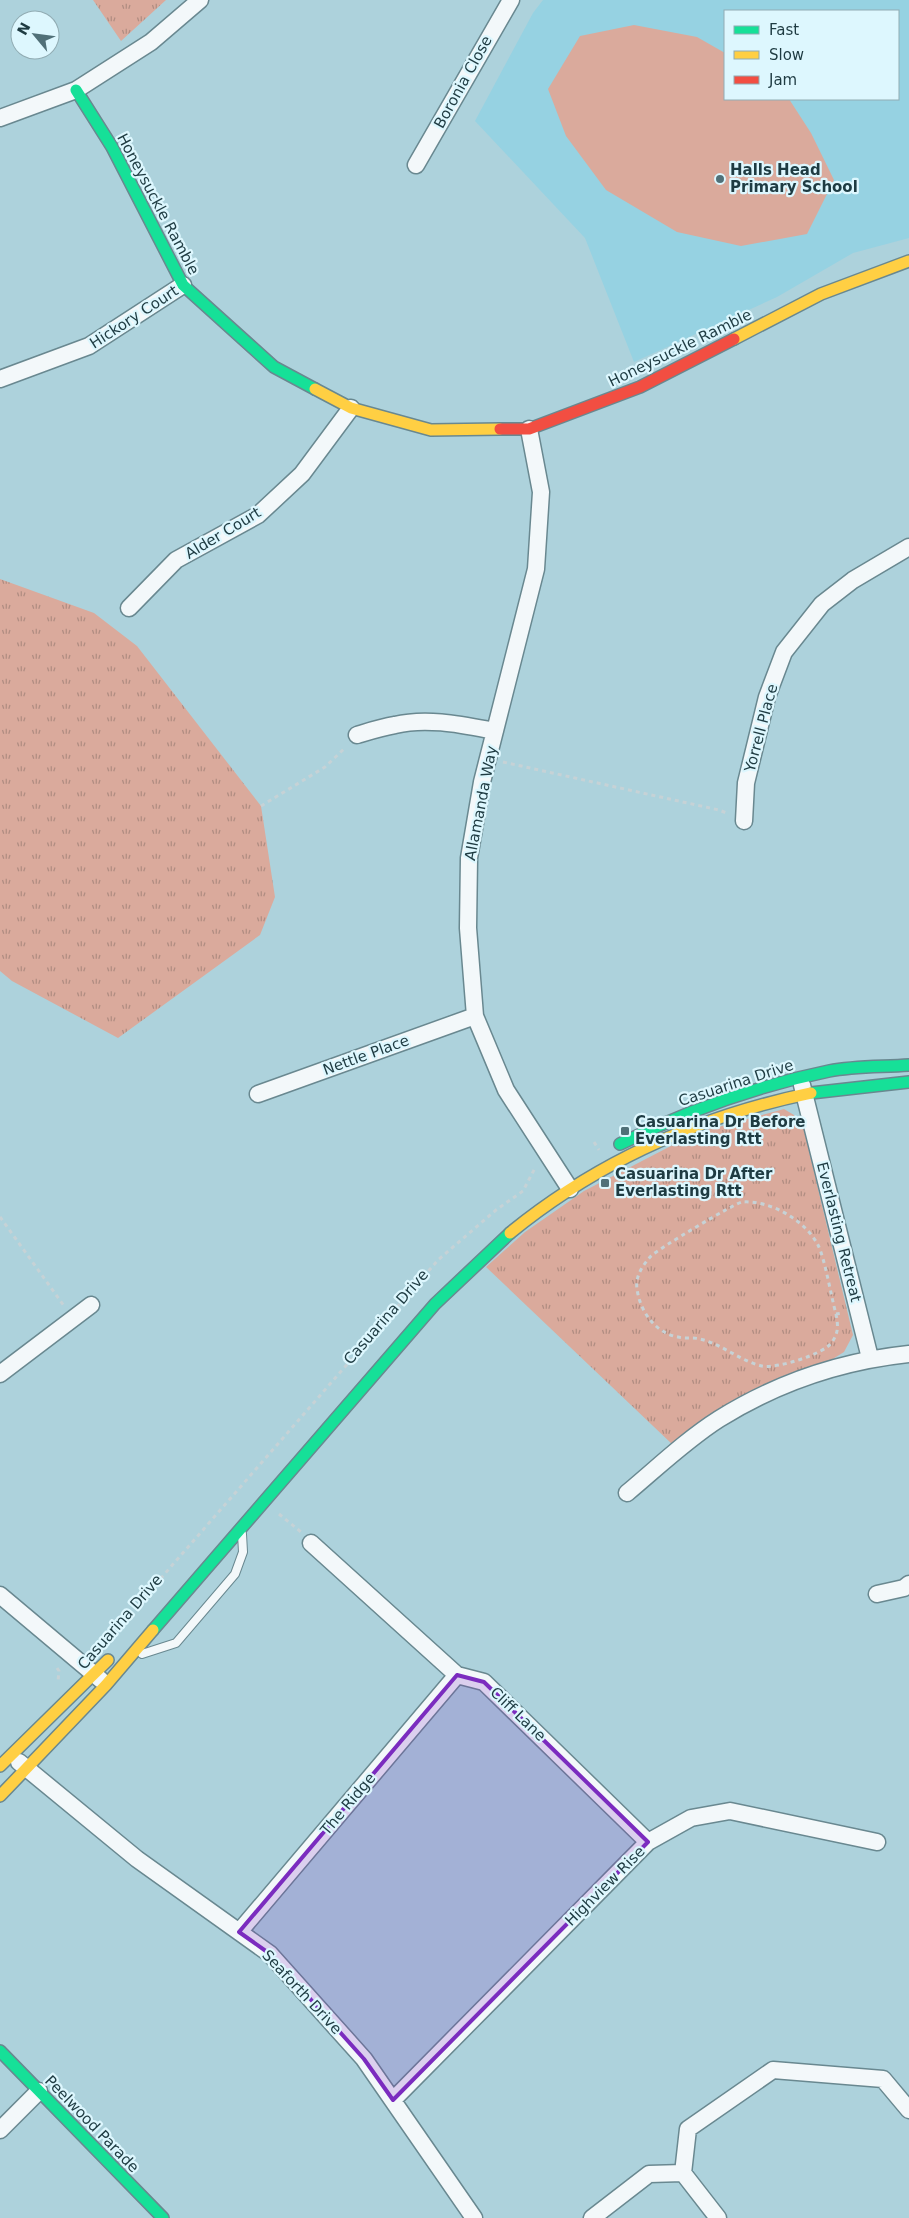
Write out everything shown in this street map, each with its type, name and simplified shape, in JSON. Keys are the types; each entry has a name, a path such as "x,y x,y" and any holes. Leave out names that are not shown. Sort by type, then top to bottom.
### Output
{"street":[{"path":"0,118 76,90 152,42 200,0"},
{"name":"Boronia Close","path":"416,165 511,0"},
{"name":"Honeysuckle Ramble","path":"76,90 112,147 183,285 274,367 351,408 431,430 529,429 640,387 822,294 909,262"},
{"name":"Hickory Court","path":"0,379 89,346 183,285"},
{"name":"Alder Court","path":"129,608 176,560 258,515 302,474 351,408"},
{"name":"Allamanda Way","path":"529,429 540,492 536,569 488,759 469,858 468,928 475,1016 506,1090 565,1180"},
{"name":"Yorrell Place","path":"744,822 746,783 766,697 784,652 822,604 853,580 909,547"},
{"path":"357,735 396,724 423,722 455,724 495,731"},
{"name":"Nettle Place","path":"258,1094 475,1016"},
{"name":"Casuarina Drive","path":"6,1761 100,1680 131,1657 435,1304 478,1259 513,1230 565,1180 607,1166 683,1131 744,1110 802,1086 831,1071 909,1065"},
{"name":"Casuarina Drive","path":"608,1150 652,1128 722,1100 802,1086 858,1086 909,1082"},
{"name":"Everlasting Retreat","path":"802,1086 870,1358"},
{"path":"0,1374 91,1305"},
{"path":"627,1494 676,1451 718,1420 765,1393 813,1375 870,1358 909,1354"},
{"name":"Cliff Lane","path":"311,1543 457,1675 484,1682 648,1842"},
{"path":"877,1594 904,1588 909,1584"},
{"path":"0,1595 100,1680"},
{"name":"Casuarina Drive","path":"0,1796 27,1769 100,1680 114,1653"},
{"name":"The Ridge","path":"239,1932 457,1675"},
{"name":"Seaforth Drive","path":"6,1761 27,1769 137,1859 270,1954 364,2059 474,2218"},
{"name":"Highview Rise","path":"393,2100 648,1842 692,1818 730,1811 878,1842"},
{"name":"Peelwood Parade","path":"0,2051 163,2218"},
{"path":"718,2218 683,2174 688,2129 773,2070 882,2080 909,2110"},
{"path":"0,2130 39,2091"},
{"path":"592,2218 649,2174 683,2174"}],"lane":[{"name":"Casuarina Drive","path":"131,1657 176,1643 188,1630 235,1574 243,1552 242,1529"}],"path":[{"path":"261,806 325,767 357,735"},
{"path":"488,759 720,810 744,822"},
{"path":"105,1641 112,1637 438,1260 496,1210 523,1191 535,1168 531,1150 540,1142"},
{"path":"740,1202 757,1202 785,1212 806,1230 818,1245 836,1314 839,1330 831,1345 812,1354 779,1365 764,1366 746,1361 700,1339 679,1338 662,1333 647,1317 636,1287 639,1271 653,1254 740,1202"},
{"path":"0,1217 73,1318"},
{"path":"836,1314 859,1312"},
{"path":"57,1686 60,1670 49,1658 60,1645"}],"highlighted area":[{"path":"457,1675 484,1682 648,1842 393,2100 364,2059 270,1954 239,1932"}],"shaded area":[{"name":"Halls Head Primary School","path":"543,0 909,0 909,238 853,253 777,297 634,362 585,238 475,121 533,13"}],"green space":[{"path":"93,0 166,0 121,41"},
{"path":"634,25 697,37 724,52 724,100 790,100 811,133 834,180 807,234 741,246 677,232 606,190 566,136 548,89 580,36"},
{"path":"0,579 94,613 137,646 261,806 275,897 260,935 118,1038 12,981 0,971"},
{"path":"784,1109 794,1115 803,1126 853,1335 844,1352 823,1365 780,1377 721,1408 673,1445 486,1267 525,1232 584,1191 696,1133"}],"traffic: fast":[{"path":"76,90 112,147 183,285 274,367 315,389"},
{"path":"620,1144 696,1110 775,1084 839,1069 909,1065"},
{"path":"811,1093 909,1082"},
{"path":"153,1630 435,1304 510,1233"},
{"path":"0,2051 163,2218"}],"traffic: slow":[{"path":"734,339 821,294 909,261"},
{"path":"315,389 351,408 431,430 500,429"},
{"path":"510,1233 578,1184 652,1145 730,1115 811,1093"},
{"path":"0,1796 106,1685 153,1630"},
{"path":"0,1766 108,1660"}],"traffic: jam":[{"path":"500,429 529,429 640,387 734,339"}],"place":[{"name":"Halls Head Primary School","path":"720,179"},
{"name":"Casuarina Dr Before Everlasting Rtt","path":"625,1131"},
{"name":"Casuarina Dr After Everlasting Rtt","path":"605,1183"}]}
